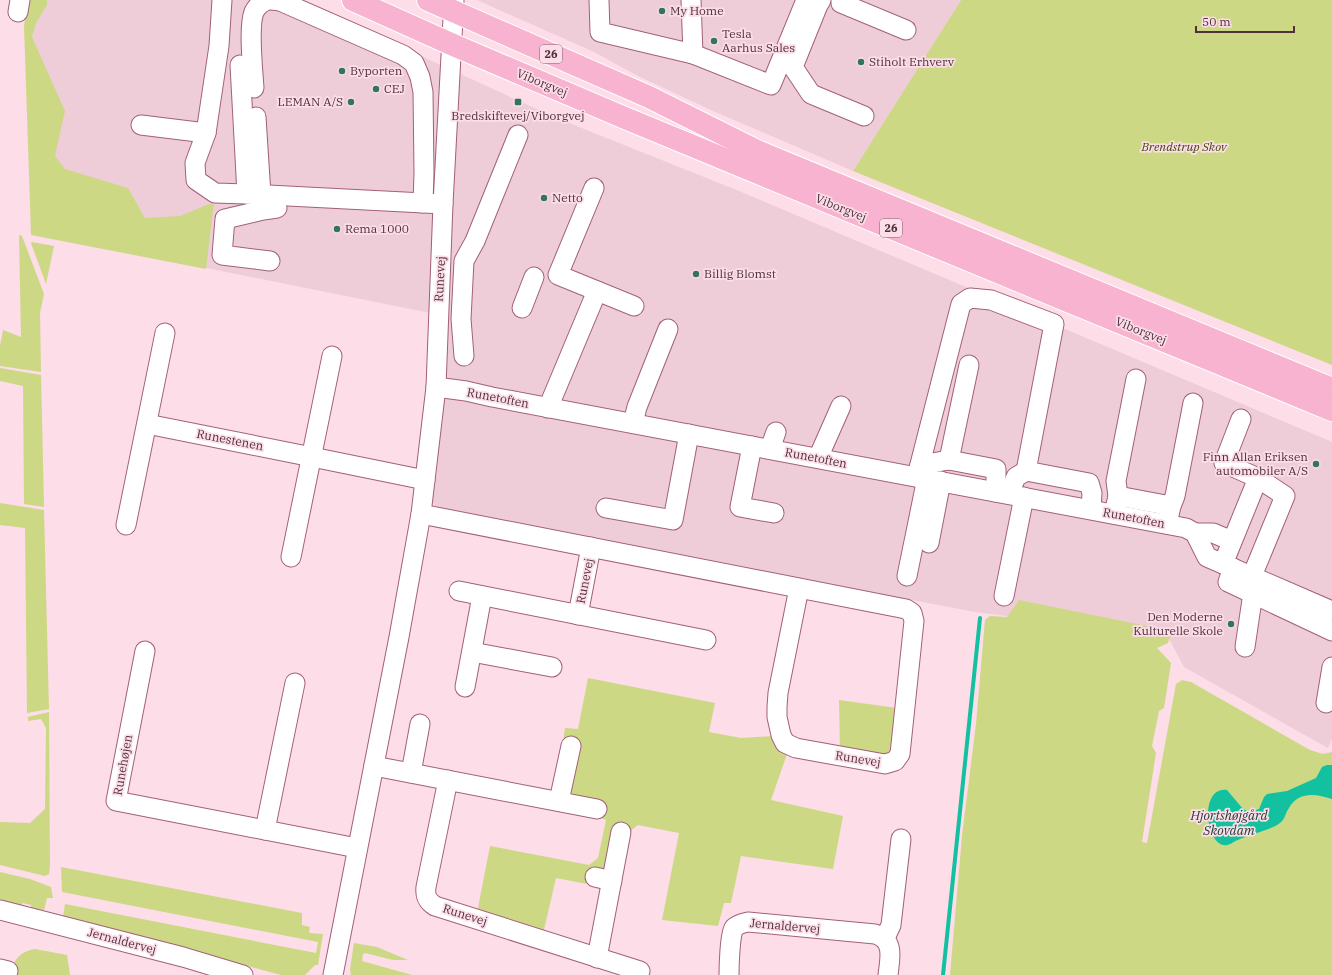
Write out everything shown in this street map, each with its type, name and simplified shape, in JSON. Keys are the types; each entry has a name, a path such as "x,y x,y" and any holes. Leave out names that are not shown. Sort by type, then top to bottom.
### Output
{"main road":[{"name":"Viborgvej","path":"353,0 451,44 633,121 1332,410"},
{"name":"Viborgvej","path":"428,0 454,6 649,97 757,151 1332,389"}],"street":[{"path":"222,0 219,46 206,133 196,163 196,180 214,193 443,204"},
{"path":"254,195 252,26 254,12 261,3 268,0"},
{"path":"272,0 280,1 403,55 414,63 420,77 423,92 423,203"},
{"path":"599,0 600,32 693,54 771,85 806,0"},
{"path":"691,0 693,54"},
{"path":"821,0 793,67 812,94 864,116"},
{"path":"841,0 841,3 906,30"},
{"name":"Runevej","path":"333,975 399,637 421,514 436,387 441,243 454,6"},
{"path":"240,66 254,195"},
{"path":"141,125 206,133"},
{"path":"464,356 461,319 464,261 475,242 518,135"},
{"path":"594,188 558,275 634,306"},
{"path":"270,261 222,255 225,219 277,208"},
{"path":"441,243 452,244 470,250"},
{"path":"522,308 534,277"},
{"path":"548,408 597,291"},
{"path":"907,576 961,304 970,298 991,300 1054,324 1026,471"},
{"path":"633,423 637,407 668,329"},
{"path":"126,526 165,334"},
{"path":"292,557 332,356"},
{"path":"949,460 969,364"},
{"path":"1116,505 1116,481 1136,379"},
{"name":"Runetoften","path":"436,387 752,446 773,440 818,458 926,475 1091,510 1116,505 1169,515 1195,533 1213,533 1232,542"},
{"path":"1169,515 1175,496 1192,403"},
{"path":"818,458 841,406"},
{"path":"1241,419 1224,463 1258,478 1285,496 1253,585 1245,647"},
{"name":"Runestenen","path":"147,424 312,456 425,480"},
{"path":"606,508 673,520 689,434"},
{"path":"752,446 740,507 774,513"},
{"path":"926,475 949,460 996,469 1010,494"},
{"path":"1004,596 1010,494 1016,477 1026,471 1089,483 1092,493 1091,510"},
{"path":"926,475 929,542"},
{"path":"1228,566 1232,542 1258,478"},
{"name":"Runevej","path":"421,514 906,609 912,614 914,621 900,754 895,762 885,764 796,748 785,743 781,735 777,717 778,693 798,588"},
{"path":"1195,533 1207,557 1228,566 1253,585 1332,631"},
{"name":"Runevej","path":"578,615 591,547"},
{"path":"1253,585 1332,611"},
{"name":"Runevej","path":"459,591 706,640"},
{"path":"465,688 482,596"},
{"name":"Runehøjen","path":"145,651 116,801 357,848"},
{"path":"472,652 552,667"},
{"path":"1326,704 1332,667"},
{"path":"265,830 295,683"},
{"path":"410,773 420,724"},
{"path":"559,801 570,746"},
{"path":"374,766 597,809"},
{"name":"Runevej","path":"448,780 426,887 426,898 435,906 640,972"},
{"path":"597,958 603,879 621,832"},
{"path":"888,975 890,954 885,938 891,925 900,839"},
{"name":"Jernaldervej","path":"0,910 183,957 243,975"},
{"name":"Jernaldervej","path":"729,975 732,932 734,928 743,923 875,934 885,938"}],"shaded area":[{"path":"31,0 299,0 554,117 739,191 1332,442 1332,739 1328,748 1184,667 1168,637 975,612 438,509 431,501 445,316 38,234"},
{"path":"477,0 961,0 853,171 713,111 638,76 594,52"}],"green space":[{"path":"28,0 47,0 47,5 36,23 32,37 65,111 55,156 65,169 128,188 145,218 180,216 214,202 206,269 31,235 24,26"},
{"name":"Brendstrup Skov","path":"961,0 1332,0 1332,365 853,171"},
{"path":"19,235 22,236 44,294 40,313 41,372 0,366 0,346 3,330 21,337"},
{"path":"31,243 54,246 46,284"},
{"path":"0,368 41,375 44,507 24,504 23,386 0,381"},
{"path":"0,503 44,510 49,709 27,713 25,528 0,525"},
{"path":"1019,600 1172,631 1168,643 1157,648 1171,663 1164,708 1159,711 1152,746 1156,753 1142,842 1147,843 1176,684 1182,680 1191,682 1310,750 1323,754 1332,752 1332,975 950,975 962,836 976,724 985,620 990,616 1007,617"},
{"path":"588,678 715,703 709,732 741,738 772,736 787,754 771,800 843,816 833,869 741,856 731,903 724,903 718,926 662,920 679,833 638,825 629,832 607,872 592,885 556,878 543,934 477,913 490,846 589,865 598,858 606,820 599,817 575,797 568,788 563,741 565,728 578,729"},
{"path":"839,700 897,708 892,758 840,749"},
{"path":"49,712 50,867 49,874 45,876 0,865 0,822 30,823 45,809 46,728 41,719 28,721 28,717"},
{"path":"61,867 302,913 302,925 310,927 309,933 323,934 318,965 315,965 305,975 281,975 63,917 65,904 316,953 318,942 62,892"},
{"path":"0,872 30,879 51,887 53,898 47,898 44,910 31,908 31,905 22,903 22,905 17,904 16,906 0,902"},
{"path":"354,943 377,947 408,960 393,960 365,953 363,954 362,961 412,975 351,975 350,969"},
{"path":"35,949 67,955 70,975 10,975 13,965 18,957 29,950"}],"water":[{"name":"Hjortshøjgård Skovdam","path":"1332,765 1332,799 1314,795 1303,796 1293,803 1282,821 1277,825 1228,845 1220,844 1214,838 1208,818 1212,797 1218,791 1227,790 1243,809 1250,812 1259,809 1264,797 1267,794 1287,791 1316,778 1322,767"}],"waterway":[{"path":"943,975 980,618"}],"place":[{"name":"My Home","path":"662,11"},
{"name":"Tesla Aarhus Sales","path":"714,41"},
{"name":"Stiholt Erhverv","path":"861,62"},
{"name":"Byporten","path":"342,71"},
{"name":"CEJ","path":"376,89"},
{"name":"LEMAN A/S","path":"351,102"},
{"name":"Bredskiftevej/Viborgvej","path":"518,102"},
{"name":"Netto","path":"544,198"},
{"name":"Rema 1000","path":"337,229"},
{"name":"Billig Blomst","path":"696,274"},
{"name":"Finn Allan Eriksen automobiler A/S","path":"1316,464"},
{"name":"Den Moderne Kulturelle Skole","path":"1231,624"}]}
